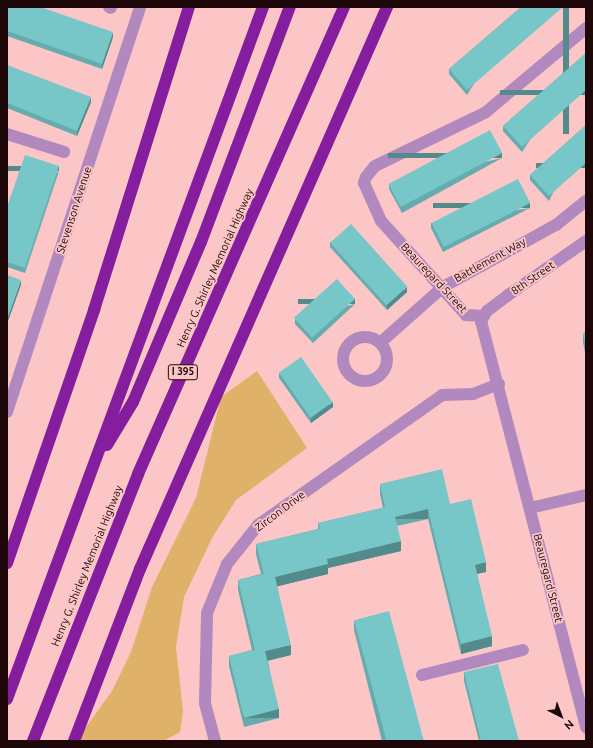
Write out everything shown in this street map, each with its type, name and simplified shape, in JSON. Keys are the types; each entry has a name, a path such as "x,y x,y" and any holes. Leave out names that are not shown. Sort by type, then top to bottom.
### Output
{"highway":[{"path":"7,563 94,310 189,7"},
{"path":"7,699 263,7"},
{"path":"93,466 136,394 239,148 290,7"},
{"name":"Henry G. Shirley Memorial Highway","path":"33,741 138,474 344,7"},
{"path":"74,741 140,569 387,7"}],"street":[{"name":"Stevenson Avenue","path":"7,412 140,7"},
{"name":"Beauregard Street","path":"586,28 486,112 374,166 366,176 364,183 381,221 443,287 466,315 483,316 482,330 499,384 586,728"},
{"path":"7,134 64,152"},
{"name":"Battlement Way","path":"381,342 443,287 556,225 586,201"},
{"name":"8th Street","path":"483,316 586,241"},
{"name":"Zircon Drive","path":"215,741 205,703 207,613 227,564 258,525 442,395 473,394 499,384"},
{"path":"530,508 586,495"},
{"path":"422,675 523,650"}],"shaded area":[{"path":"257,371 307,448 236,500 212,538 184,597 176,647 183,711 180,732 163,741 76,741 112,691 131,652 152,587 196,498 221,397"}],"building":[{"path":"7,7 40,7 113,32 102,64 7,31"},
{"path":"521,7 563,7 467,90 449,69"},
{"path":"586,53 586,90 522,147 503,126"},
{"path":"7,65 91,97 77,131 7,103"},
{"path":"586,125 586,163 549,196 530,175"},
{"path":"490,130 502,153 401,207 388,184"},
{"path":"25,155 59,166 25,268 7,262 7,207"},
{"path":"518,179 530,203 444,247 432,223"},
{"path":"351,224 407,286 386,305 330,243"},
{"path":"7,275 21,280 7,319"},
{"path":"337,279 355,299 312,338 294,318"},
{"path":"586,332 586,349 583,333"},
{"path":"301,357 333,402 310,418 279,372"},
{"path":"442,469 450,504 471,499 486,562 475,565 492,636 461,644 428,509 395,517 401,541 327,559 328,564 275,577 291,645 265,651 279,709 244,718 229,656 255,650 238,580 264,574 256,544 320,529 318,523 385,507 380,484"},
{"path":"389,611 424,740 387,741 354,620"},
{"path":"498,664 519,741 481,741 464,672"}]}
